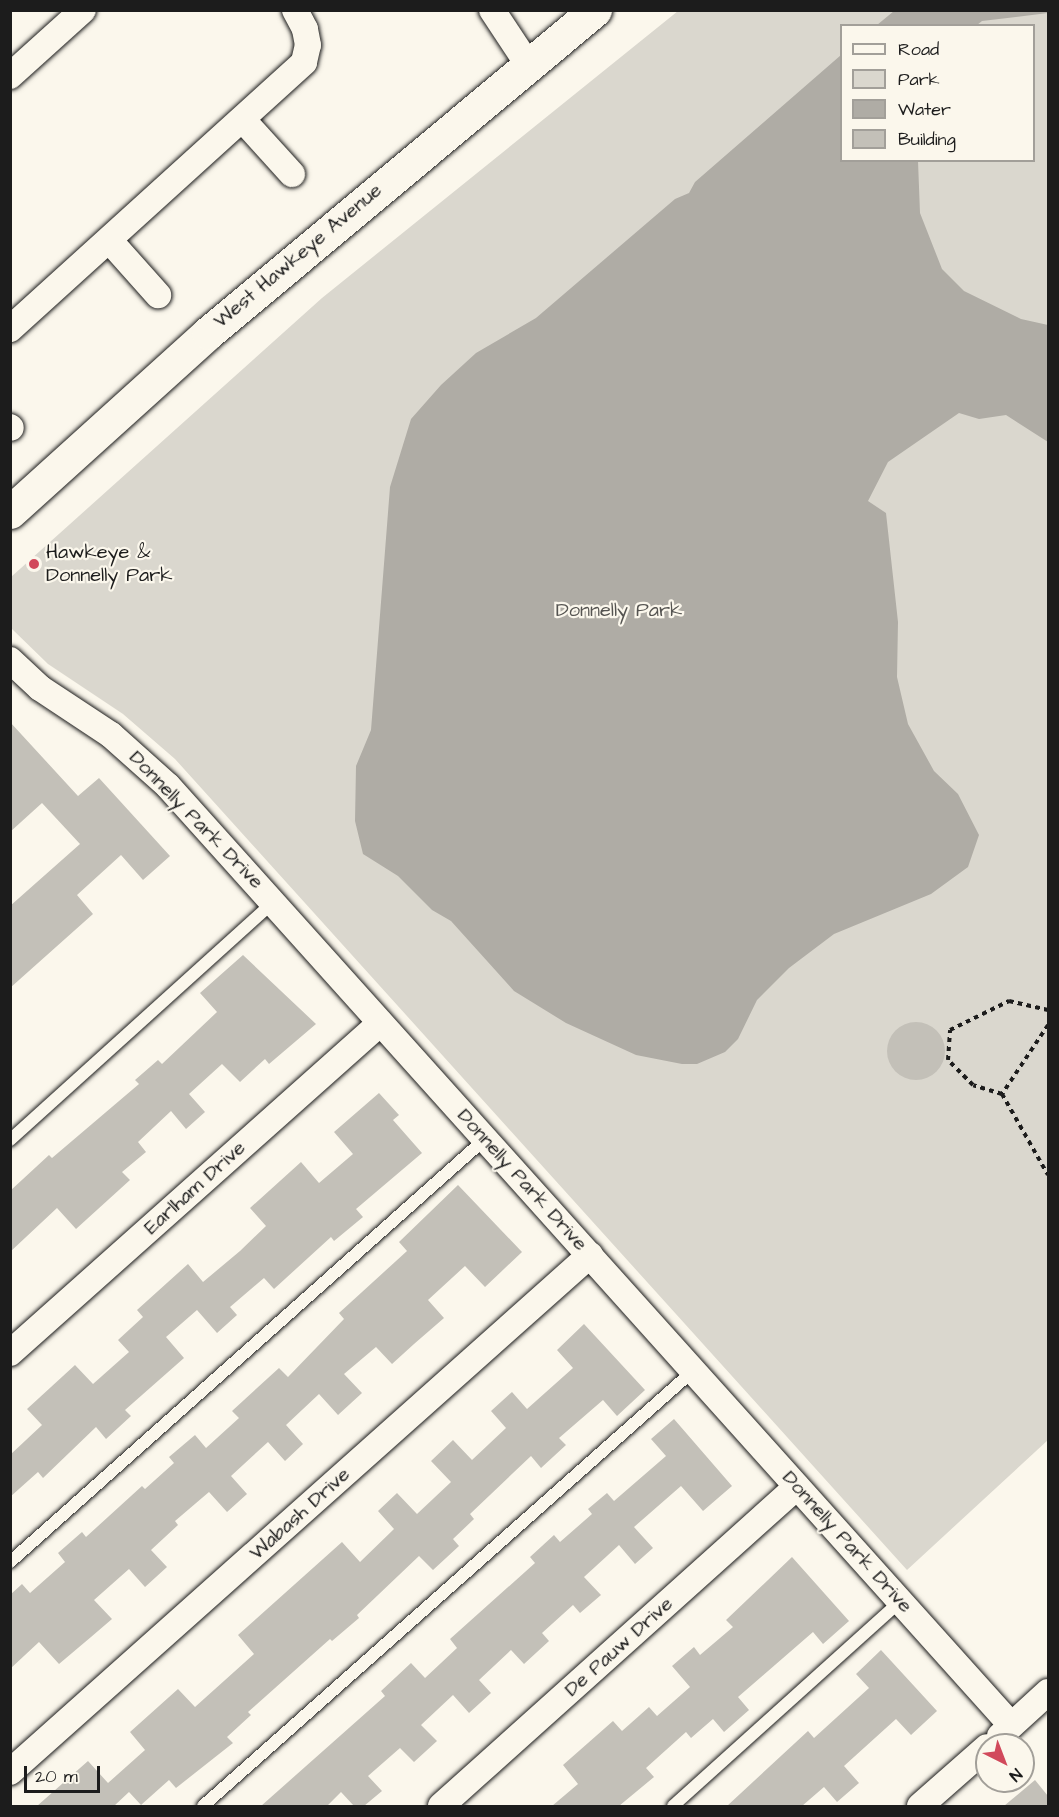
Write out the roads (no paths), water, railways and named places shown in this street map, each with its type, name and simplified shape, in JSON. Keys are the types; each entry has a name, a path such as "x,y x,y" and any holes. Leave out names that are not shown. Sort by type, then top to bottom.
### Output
{"street":[{"path":"10,76 83,10"},
{"path":"13,322 109,240 304,62 308,45 305,29 295,10"},
{"path":"492,10 529,66"},
{"name":"West Hawkeye Avenue","path":"10,512 208,333 595,10"},
{"path":"243,120 292,174"},
{"path":"109,240 158,295"},
{"name":"Donnelly Park Drive","path":"10,660 40,688 135,754 273,902 1011,1725"},
{"name":"Earlham Drive","path":"10,1353 380,1023"},
{"name":"Wabash Drive","path":"10,1772 590,1255"},
{"name":"De Pauw Drive","path":"441,1806 796,1487"},
{"path":"1002,1733 1048,1692"},
{"path":"920,1806 975,1757"}],"lane":[{"path":"10,1140 273,902"},
{"path":"10,1562 485,1139"},
{"path":"203,1806 693,1371"},
{"path":"673,1806 901,1601"}],"water":[{"path":"1048,10 1048,13 982,21 978,24 878,24 894,11"},
{"path":"840,56 840,162 918,162 920,213 942,269 964,291 1021,319 1048,325 1048,442 1006,415 979,419 959,413 888,462 868,501 886,513 898,622 897,677 908,724 934,771 958,794 979,835 968,867 931,894 834,934 789,968 757,1000 738,1039 725,1052 697,1064 682,1064 636,1055 566,1023 514,991 451,921 432,910 398,876 363,854 355,821 356,766 371,730 390,487 411,419 441,385 476,353 536,318 675,199 689,193 695,182"}],"place":[{"name":"Hawkeye & Donnelly Park","path":"34,564"}],"park label":[{"name":"Donnelly Park","path":"619,610"}]}
